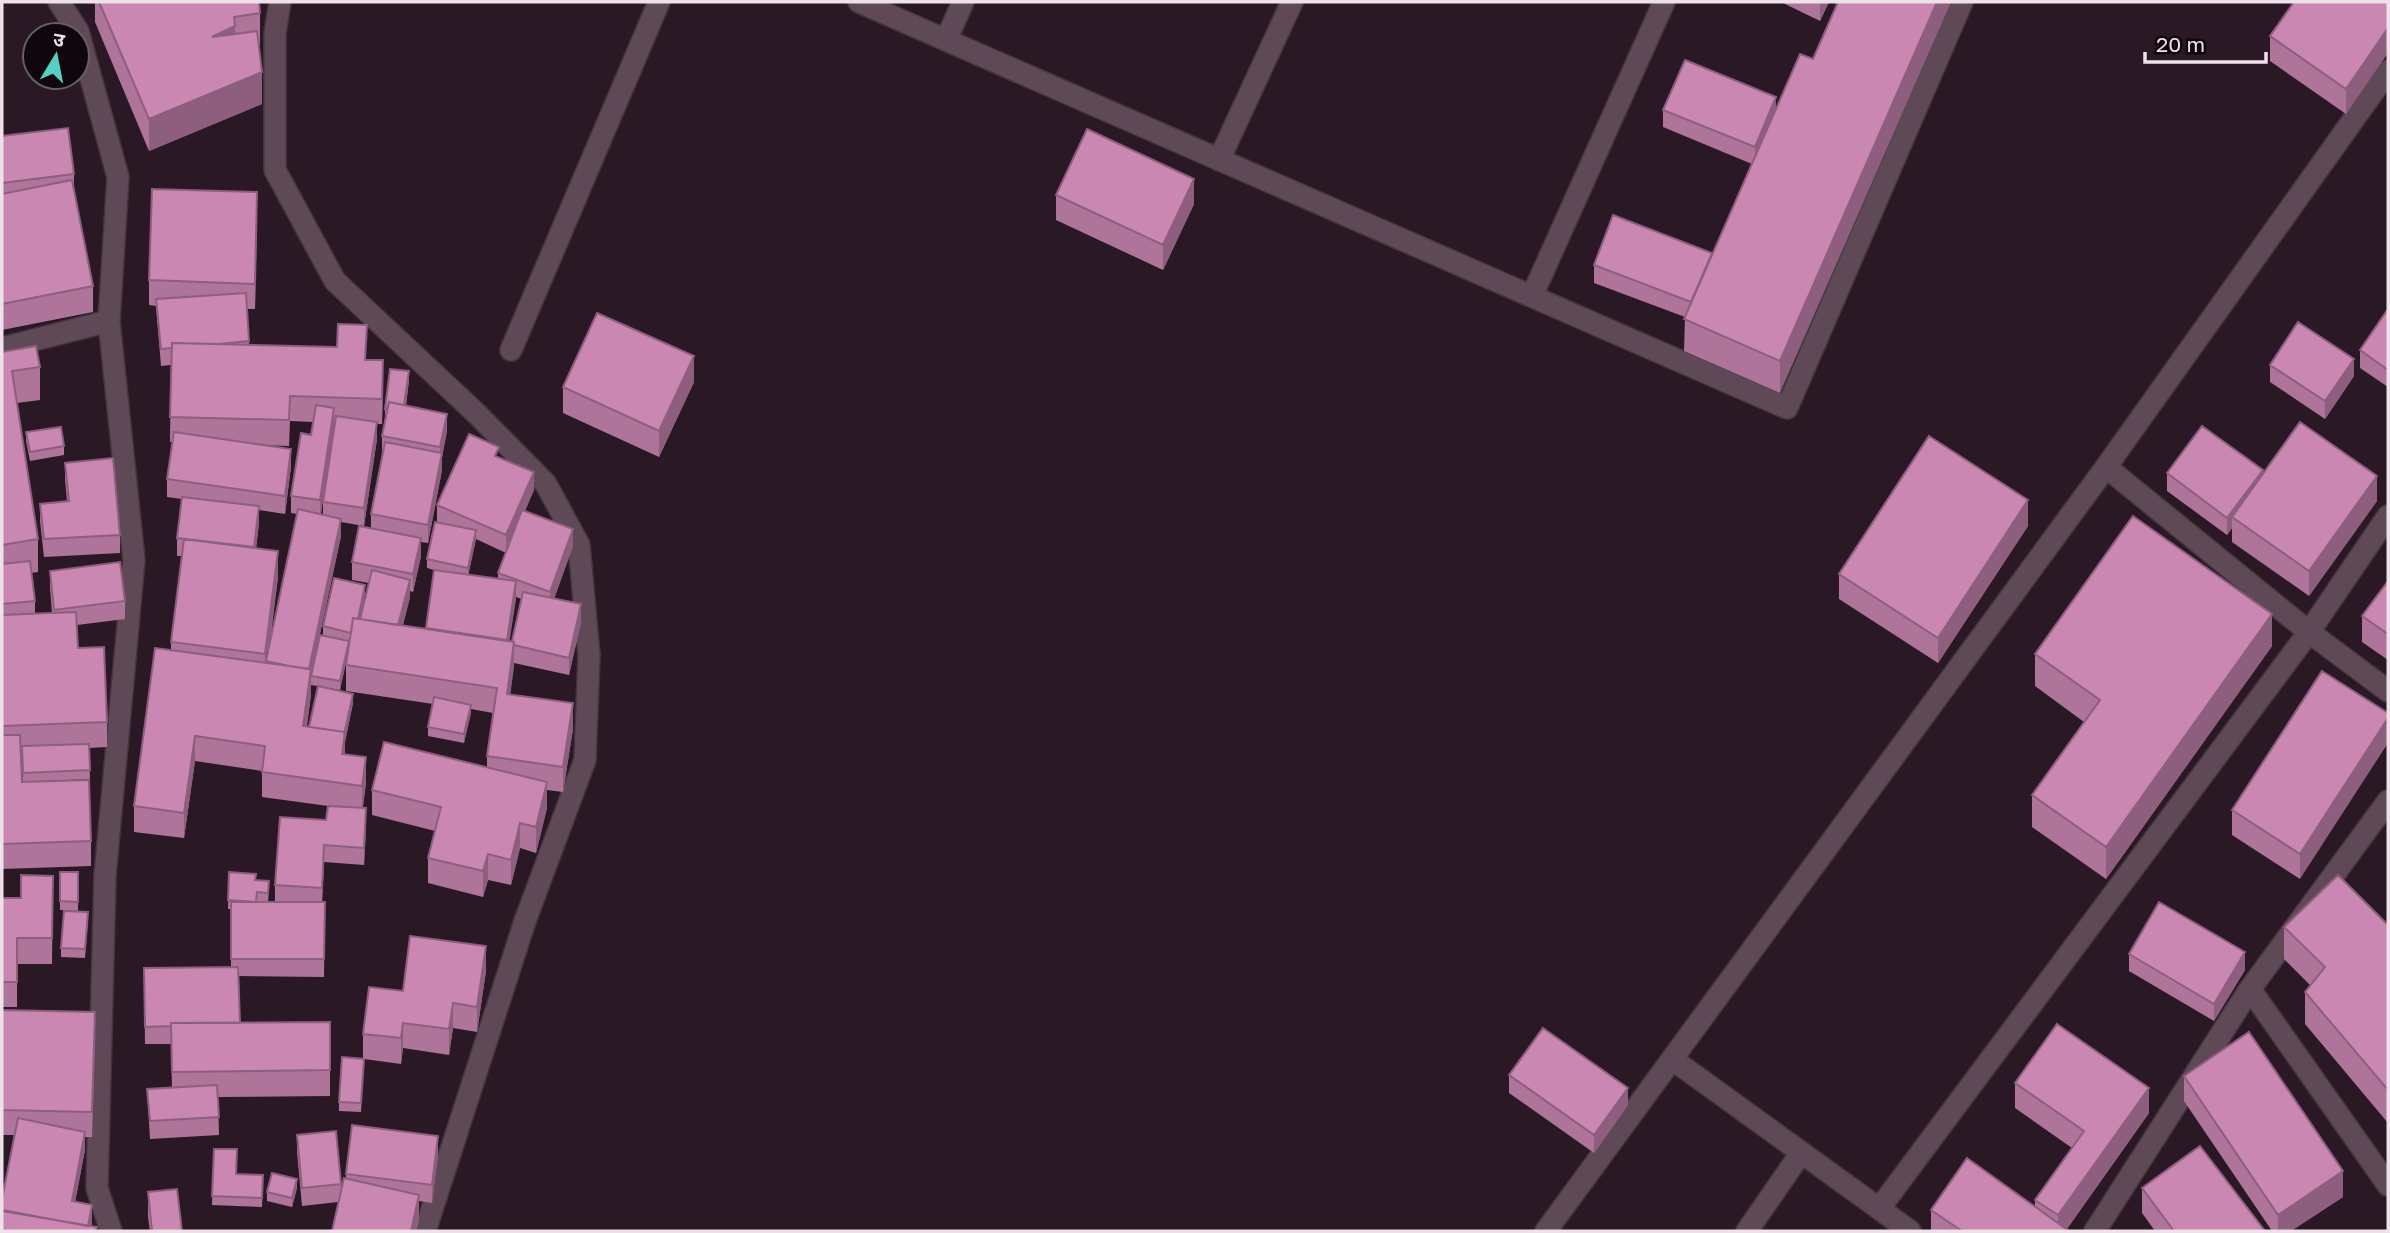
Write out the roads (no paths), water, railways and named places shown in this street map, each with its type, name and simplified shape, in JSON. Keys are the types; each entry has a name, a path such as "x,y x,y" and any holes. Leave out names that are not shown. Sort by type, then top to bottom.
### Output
{"street":[{"path":"59,2 78,31 118,177 109,321 134,560 105,876 97,1188 111,1231"},
{"path":"280,2 275,33 275,170 335,281 477,414 546,484 579,545 589,654 586,760 525,921 425,1231"},
{"path":"511,350 659,2"},
{"path":"859,2 1787,408 1962,2"},
{"path":"946,40 963,2"},
{"path":"1219,160 1292,2"},
{"path":"1532,296 1664,2"},
{"path":"1546,1231 2106,467 2388,71"},
{"path":"2,348 109,321"},
{"path":"2106,467 2309,632 2388,691"},
{"path":"1879,1209 2309,632 2388,516"},
{"path":"2095,1231 2250,989 2388,801"},
{"path":"2250,989 2388,1185"},
{"path":"1672,1059 1910,1231"},
{"path":"1747,1231 1801,1153"}]}
